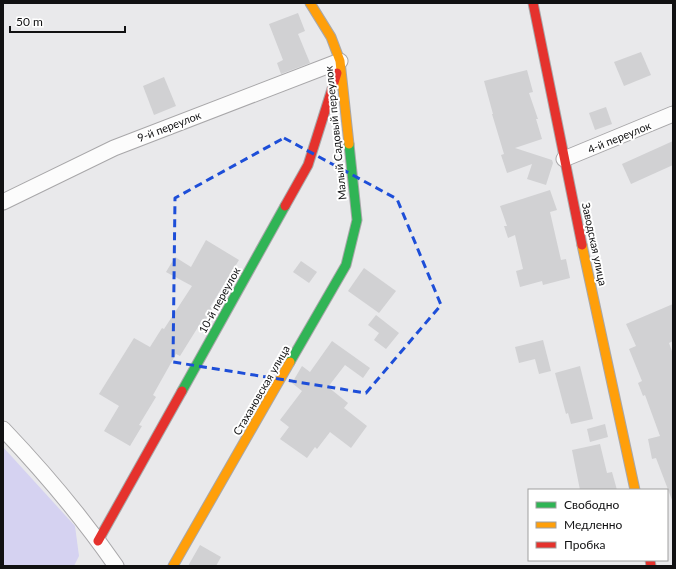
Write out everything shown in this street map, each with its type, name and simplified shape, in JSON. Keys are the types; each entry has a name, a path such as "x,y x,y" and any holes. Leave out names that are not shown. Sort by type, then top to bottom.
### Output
{"street":[{"name":"Малый Садовый переулок","path":"310,3 331,37 340,61 357,220"},
{"name":"Заводская улица","path":"533,3 564,159 635,489"},
{"name":"9-й переулок","path":"3,202 114,148 340,61"},
{"name":"10-й переулок","path":"98,541 308,165 340,61"},
{"name":"4-й переулок","path":"564,159 673,114"},
{"name":"Стахановская улица","path":"173,566 346,265 357,220"},
{"path":"3,429 68,503 116,566"}],"highlighted area":[{"path":"284,138 397,199 441,305 366,393 173,362 175,198"}],"shaded area":[{"path":"3,447 75,526 79,556 74,566 3,566"}],"building":[{"path":"298,13 305,31 298,34 310,63 281,74 277,63 283,60 269,24"},
{"path":"641,52 651,75 624,86 614,62"},
{"path":"527,70 533,92 529,93 538,119 536,119 542,139 515,148 552,160 553,163 546,185 527,179 532,164 507,173 501,155 504,154 484,81"},
{"path":"164,77 176,106 154,115 143,86"},
{"path":"606,107 612,124 595,130 589,113"},
{"path":"673,141 673,165 631,184 622,164"},
{"path":"550,190 557,210 550,212 561,260 566,259 570,278 543,285 542,281 520,287 516,271 523,269 515,235 508,238 504,226 507,226 500,206"},
{"path":"206,240 239,260 210,307 213,309 205,320 203,319 180,356 176,354 153,395 156,397 139,425 142,426 130,446 104,431 119,406 99,394 134,338 150,347 162,328 164,329 192,286 166,272 175,257 191,267"},
{"path":"301,261 317,272 309,283 293,272"},
{"path":"364,268 396,291 379,313 348,291"},
{"path":"673,304 673,341 669,343 673,354 673,500 656,458 652,459 648,439 660,436 645,395 643,396 638,383 642,381 629,349 636,346 626,324"},
{"path":"376,315 399,333 386,349 374,340 379,333 368,325"},
{"path":"543,340 551,371 539,374 535,359 519,363 515,347"},
{"path":"332,341 370,368 363,378 345,365 328,387 348,403 344,408 367,426 351,448 330,432 317,449 315,447 307,458 280,439 289,427 280,420 302,391 292,383 302,366 310,372"},
{"path":"580,366 593,419 571,424 568,413 566,414 555,373"},
{"path":"605,424 608,437 590,442 587,429"},
{"path":"600,444 607,473 612,472 617,489 580,489 572,450"},
{"path":"200,545 221,557 216,566 188,566"}],"traffic: fast":[{"path":"290,362 346,265 357,220 349,144"},
{"path":"182,391 285,206"}],"traffic: slow":[{"path":"310,3 331,37 340,61 349,144"},
{"path":"582,245 635,489"},
{"path":"173,566 290,362"}],"traffic: jam":[{"path":"533,3 582,245"},
{"path":"285,206 308,165 337,73"},
{"path":"98,541 182,391"},
{"path":"650,561 651,566"}]}
